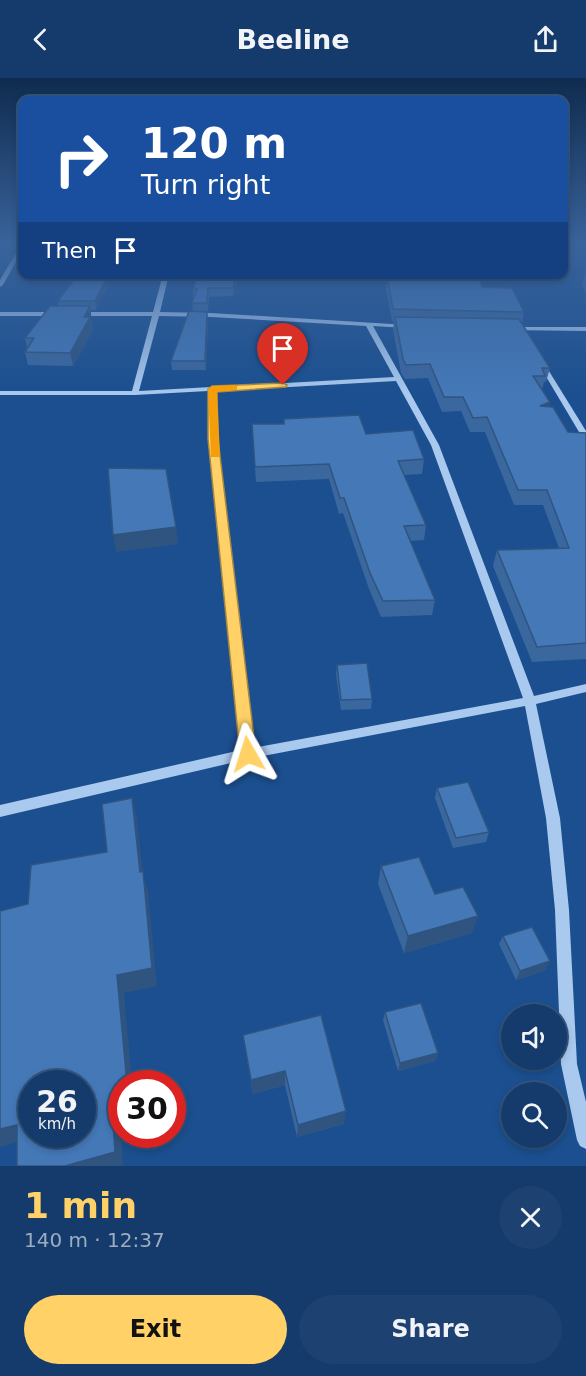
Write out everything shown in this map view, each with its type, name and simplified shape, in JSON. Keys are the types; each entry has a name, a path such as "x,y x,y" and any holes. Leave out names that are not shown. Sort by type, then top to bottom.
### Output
{"street":[{"path":"135,393 161,293"},
{"path":"0,314 156,314 415,326"},
{"path":"369,325 435,445 531,701 553,818 562,910 569,1064 586,1140"},
{"path":"501,329 586,328"},
{"path":"521,329 527,339"},
{"path":"539,358 586,437"},
{"path":"0,393 135,393 400,379"},
{"path":"212,389 213,439 248,754"},
{"path":"0,811 248,754 531,701 586,688"}],"building":[{"path":"64,293 99,293 95,301 58,301"},
{"path":"196,293 208,293 207,303 192,303"},
{"path":"390,293 514,293 524,312 393,309"},
{"path":"50,306 90,306 84,317 90,317 70,353 25,352 34,338 25,338"},
{"path":"189,311 207,312 205,361 171,361"},
{"path":"395,317 519,319 550,368 542,368 545,376 533,376 550,402 540,406 553,407 568,432 586,433 586,643 537,647 497,550 569,548 547,490 518,490 487,417 473,418 463,397 444,397 430,364 406,365"},
{"path":"359,415 366,434 413,430 424,459 398,461 426,525 404,526 435,600 383,601 370,573 344,498 340,498 329,464 255,467 252,424 284,424 284,419"},
{"path":"108,468 166,469 176,527 113,535"},
{"path":"367,663 372,699 341,700 337,665"},
{"path":"468,782 489,832 456,838 437,788"},
{"path":"132,798 140,872 143,871 152,968 117,975 126,1070 108,1070 108,1148 115,1148 115,1152 65,1166 17,1166 17,1125 0,1129 0,911 28,904 31,865 107,852 102,804"},
{"path":"419,857 435,894 463,887 478,916 408,936 381,866"},
{"path":"532,927 550,961 520,971 503,936"},
{"path":"421,1003 438,1053 400,1063 385,1012"},
{"path":"321,1015 346,1111 298,1125 285,1071 251,1080 243,1035"}],"slow traffic":[{"path":"215,455 212,389 234,388"}],"route":[{"path":"248,754 213,439 212,389 283,385"}]}
